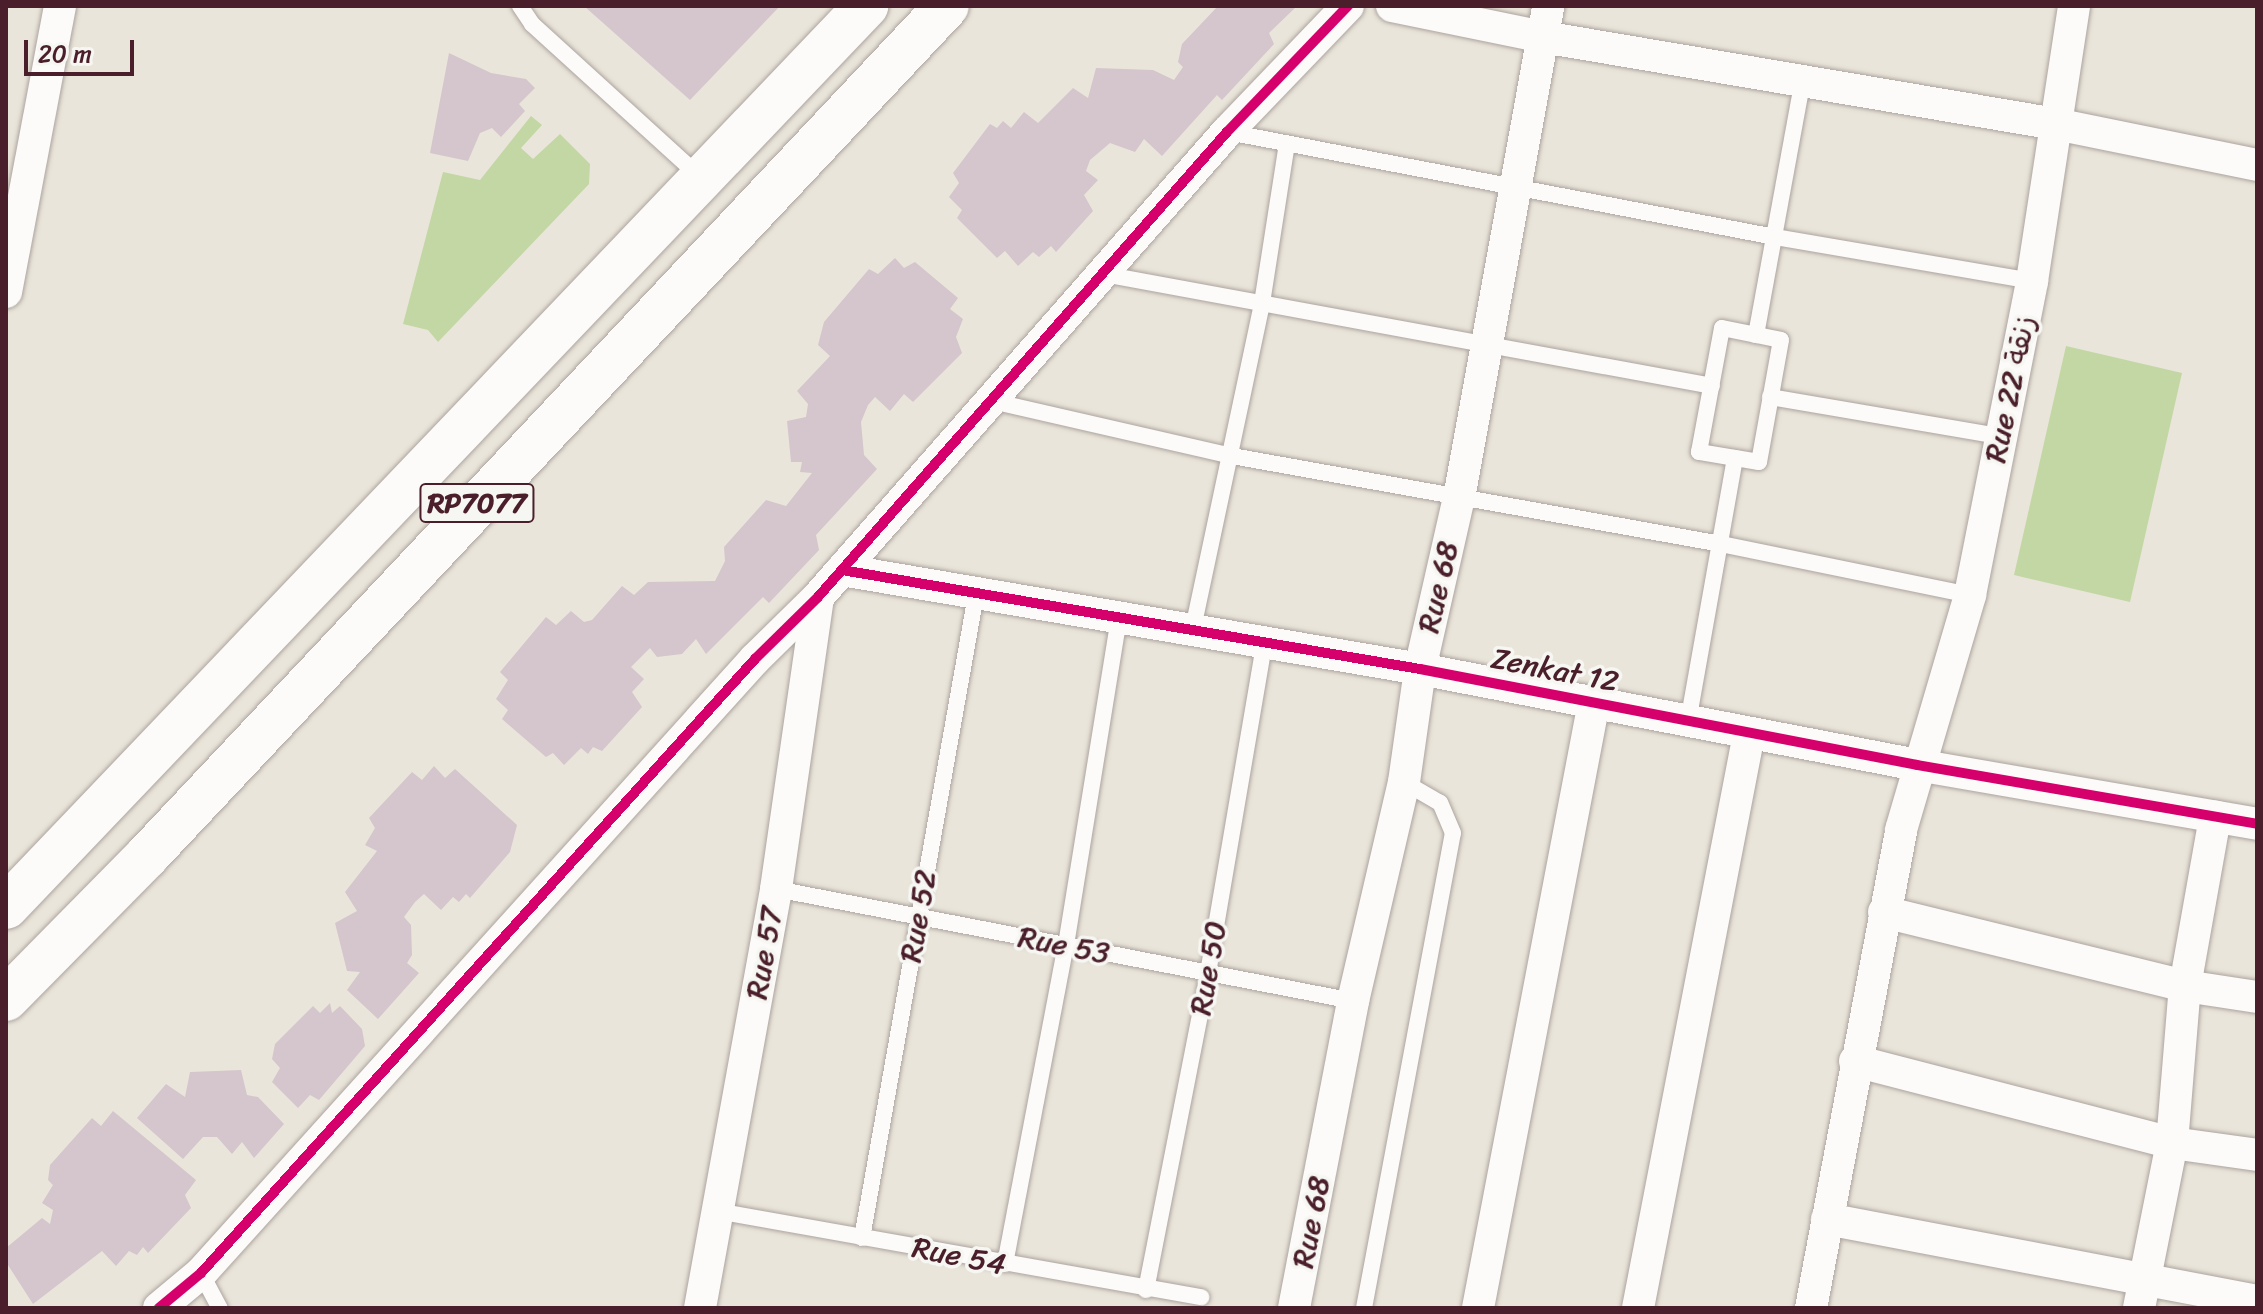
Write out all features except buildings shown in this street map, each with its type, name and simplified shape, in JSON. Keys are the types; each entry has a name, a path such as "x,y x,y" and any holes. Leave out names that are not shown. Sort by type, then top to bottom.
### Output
{"main road":[{"name":"RP7077","path":"6,907 866,6"},
{"name":"RP7077","path":"6,999 147,856 947,6"}],"street":[{"path":"6,292 60,6"},
{"path":"159,1308 201,1273 755,659 818,597 1227,132 1348,6"},
{"path":"1392,6 1546,22 1803,79 2056,124 2257,165"},
{"name":"Rue 22 زنقة","path":"1811,1308 1884,912 1917,765 1970,595 2032,281 2074,6"},
{"name":"Rue 68","path":"1294,1308 1353,1001 1404,782 1420,669 1459,498 1519,186 1546,22"},
{"name":"Zenkat 12","path":"842,570 1192,633 1420,669 1749,734 2257,824"},
{"name":"Rue 57","path":"700,1308 776,889 818,597"},
{"path":"1478,1308 1594,702"},
{"path":"1638,1308 1749,734"},
{"path":"2142,1295 2172,1143 2185,986 2215,817"},
{"path":"1884,912 2185,986 2257,997"},
{"path":"1855,1061 2172,1143 2257,1155"},
{"path":"1827,1219 2142,1295 2257,1301"}],"lane":[{"path":"520,6 532,24 702,179"},
{"path":"1756,335 1803,79"},
{"path":"1227,132 1775,237 2032,281"},
{"path":"1192,633 1232,456 1262,303 1287,144"},
{"path":"1103,274 1712,386"},
{"path":"1722,328 1756,335 1781,340 1759,462 1699,452 1722,328"},
{"path":"1770,397 1999,436"},
{"path":"992,401 1232,456 1721,544 1970,595"},
{"path":"1688,722 1735,458"},
{"name":"Rue 52","path":"862,1238 976,595"},
{"path":"1005,1264 1066,945 1119,619"},
{"name":"Rue 50","path":"1146,1290 1208,973 1264,644"},
{"path":"1364,1308 1453,833 1440,803 1404,782"},
{"name":"Rue 53","path":"776,889 1353,1001"},
{"name":"Rue 54","path":"717,1211 1146,1290 1201,1297"},
{"path":"201,1273 220,1308"}],"green space":[{"path":"531,116 542,125 521,148 533,159 560,134 590,164 589,184 438,342 428,330 403,324 443,172 480,180"},
{"path":"2066,346 2182,373 2130,602 2014,575"}],"cycle path":[{"path":"159,1308 201,1273 755,659 818,597 1227,132 1348,6"},
{"path":"842,570 1420,669 1917,765 2257,824"}]}
